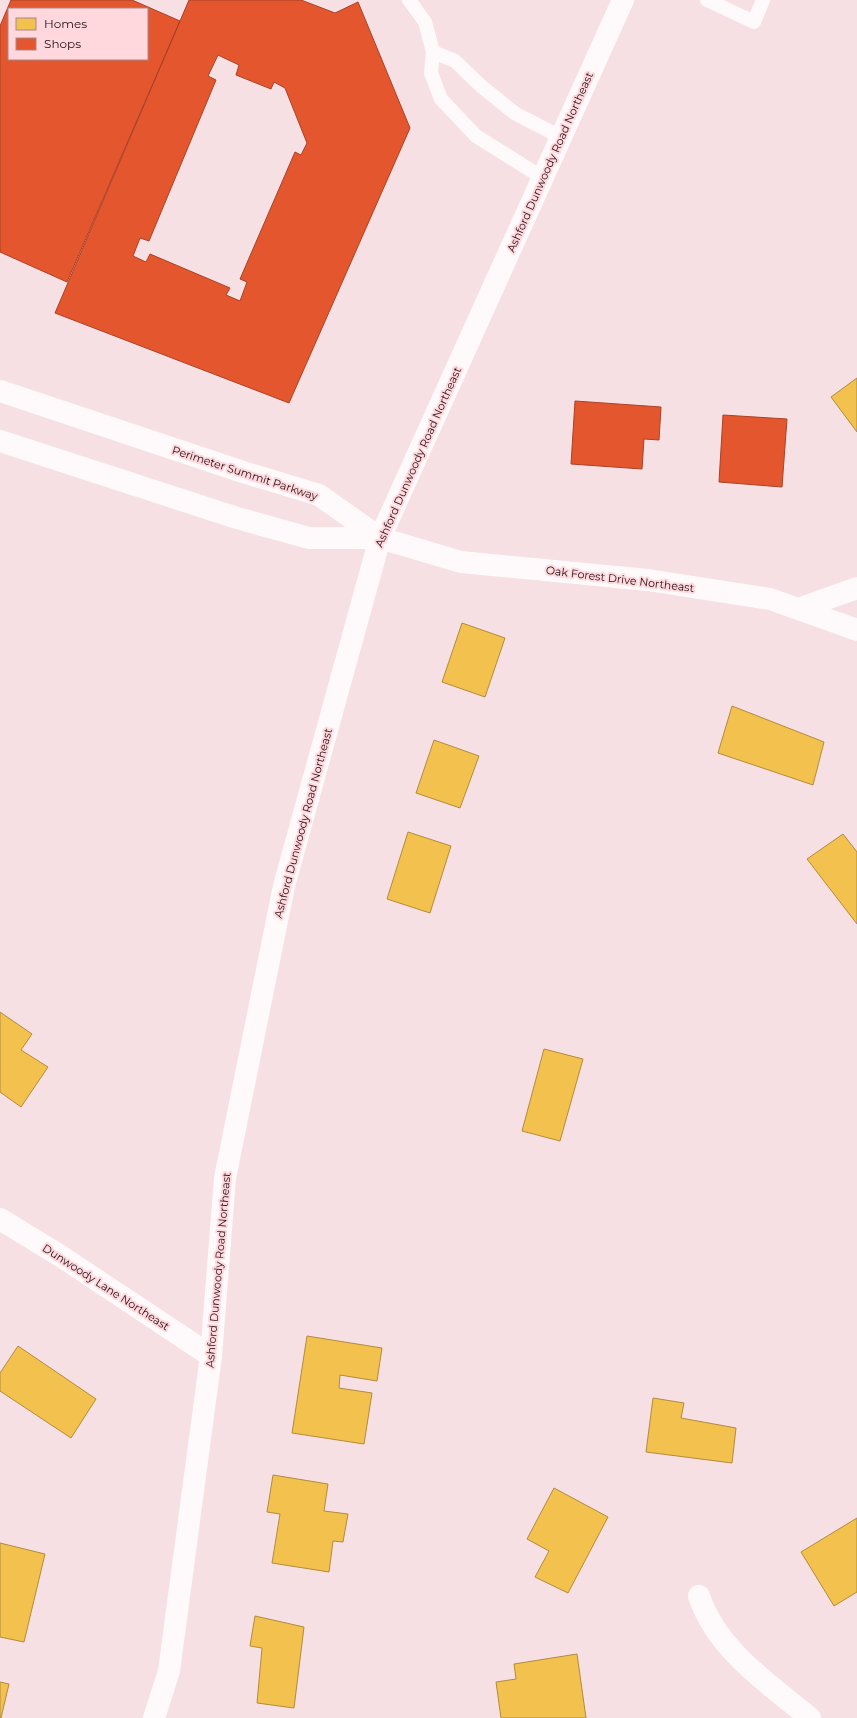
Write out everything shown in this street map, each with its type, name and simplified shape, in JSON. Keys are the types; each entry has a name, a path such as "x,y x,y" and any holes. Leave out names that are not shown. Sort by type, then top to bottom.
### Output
{"main road":[{"name":"Ashford Dunwoody Road Northeast","path":"154,1718 169,1671 211,1356 225,1178 283,893 380,538 623,0"},
{"name":"Perimeter Summit Parkway","path":"0,391 319,496 380,538"},
{"path":"0,441 237,518 309,538 380,538"},
{"name":"Oak Forest Drive Northeast","path":"380,538 461,562 648,580 770,599 857,630"},
{"path":"798,609 857,588"},
{"name":"Dunwoody Lane Northeast","path":"0,1219 59,1255 211,1356"},
{"path":"699,1596 704,1611 717,1634 733,1652 810,1718"}],"lane":[{"path":"409,0 425,22 433,52 431,73 441,99 476,136 543,178"},
{"path":"707,0 754,22 763,0"},
{"path":"433,52 455,61 481,86 516,114 561,137"}],"building: Homes":[{"path":"857,378 857,432 831,397"},
{"path":"462,623 505,638 485,697 442,682"},
{"path":"732,706 824,742 813,785 718,753"},
{"path":"434,740 479,756 460,808 416,793"},
{"path":"408,832 451,846 430,913 387,899"},
{"path":"843,834 857,852 857,924 807,859"},
{"path":"0,1012 32,1034 21,1050 48,1067 21,1107 0,1092"},
{"path":"544,1049 583,1059 560,1141 522,1131"},
{"path":"307,1336 382,1348 377,1381 340,1375 339,1388 372,1393 364,1444 292,1433"},
{"path":"18,1346 96,1399 71,1438 0,1391 0,1373"},
{"path":"653,1398 684,1403 681,1418 736,1428 732,1463 646,1452"},
{"path":"273,1475 328,1484 324,1511 348,1514 343,1542 333,1541 329,1572 272,1563 280,1514 267,1512"},
{"path":"554,1488 608,1517 568,1593 535,1577 549,1551 527,1539"},
{"path":"857,1518 857,1592 834,1606 801,1552"},
{"path":"0,1543 45,1554 24,1642 0,1637"},
{"path":"255,1616 304,1627 294,1708 257,1703 262,1648 250,1646"},
{"path":"577,1654 586,1718 501,1718 496,1682 516,1679 514,1664"},
{"path":"0,1682 9,1684 1,1718 0,1718"}],"building: Shops":[{"path":"11,0 132,0 180,21 67,282 0,252 0,26"},
{"path":"189,0 301,0 335,13 358,2 410,128 289,403 55,313","holes":["218,55 239,65 236,75 271,89 274,82 285,88 307,143 301,155 295,152 240,279 247,282 240,301 226,295 230,288 150,254 146,262 133,256 140,238 149,241 216,80 208,76"]},
{"path":"575,401 661,407 659,440 644,439 642,469 571,464"},
{"path":"723,415 787,419 782,487 719,482"}]}
